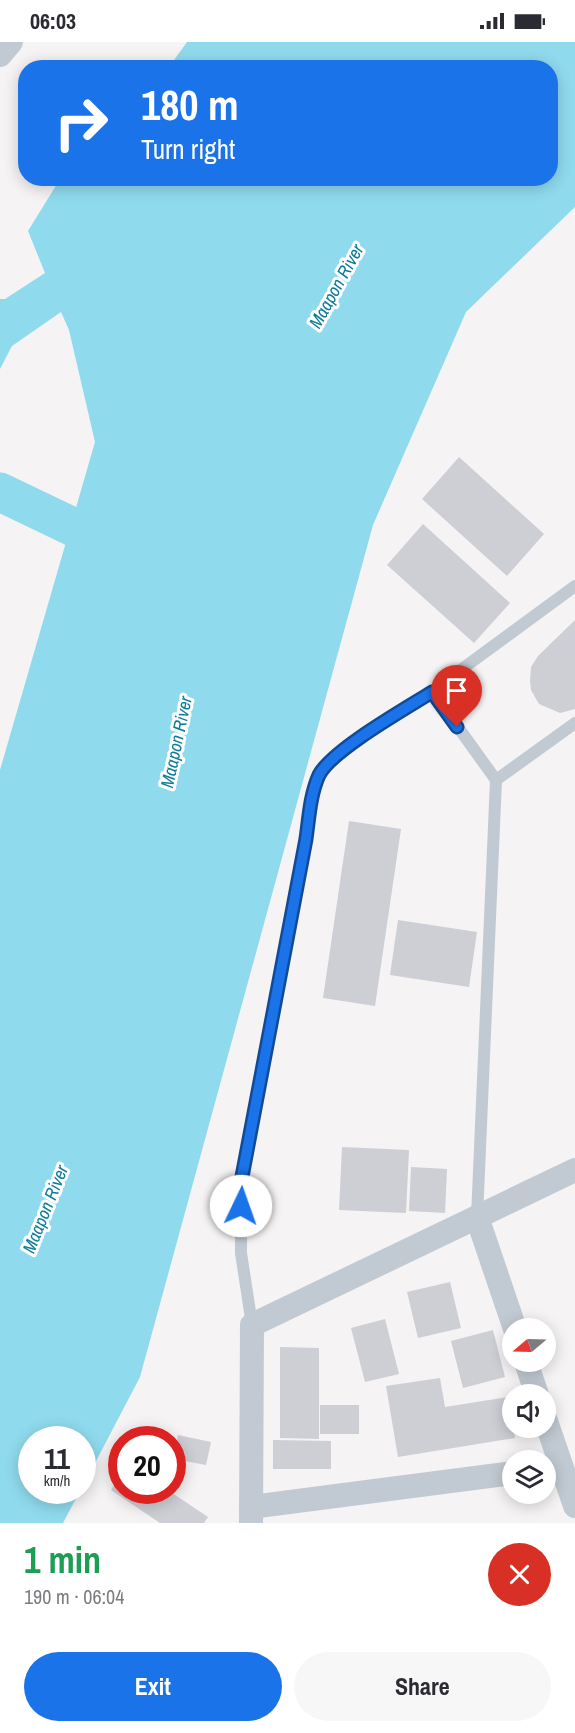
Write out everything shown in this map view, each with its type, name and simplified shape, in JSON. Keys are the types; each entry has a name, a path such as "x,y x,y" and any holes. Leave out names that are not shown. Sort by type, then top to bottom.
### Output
{"street":[{"path":"0,55 11,42"},
{"path":"502,1475 251,1515 252,1325 575,1170"},
{"path":"477,1217 511,1318"},
{"path":"556,1472 575,1506"}],"lane":[{"path":"252,1325 241,1252 241,1182 304,851 312,796 320,774 339,753 432,692 575,586"},
{"path":"432,692 496,780 477,1217"},
{"path":"496,780 575,723"}],"water":[{"name":"Maapon River","path":"187,42 575,42 575,207 466,312 373,525 140,1377 114,1426 108,1426 108,1438 96,1461 96,1426 18,1426 18,1504 73,1504 63,1523 0,1523 0,770 95,442 69,330 61,312 12,346 0,369 0,299 5,299 45,273 28,231 56,186 558,186 558,60 174,60"}],"building":[{"path":"459,457 544,534 507,576 422,499"},
{"path":"423,524 510,603 474,643 387,565"},
{"path":"575,620 575,709 560,713 539,704 531,690 531,667 538,656"},
{"path":"349,821 401,829 375,1006 323,998"},
{"path":"398,920 477,932 469,987 390,975"},
{"path":"342,1147 409,1150 406,1213 339,1210"},
{"path":"411,1167 447,1169 445,1213 409,1211"},
{"path":"450,1282 461,1328 418,1338 407,1292"},
{"path":"385,1319 399,1374 365,1382 351,1328"},
{"path":"493,1330 505,1377 463,1388 451,1341"},
{"path":"280,1347 319,1348 319,1439 280,1438"},
{"path":"440,1378 445,1407 502,1398 502,1438 515,1438 398,1457 386,1386"},
{"path":"320,1405 359,1405 359,1434 320,1434"},
{"path":"186,1437 211,1442 206,1465 186,1461"},
{"path":"273,1440 331,1441 331,1469 273,1469"},
{"path":"186,1502 208,1517 204,1523 160,1523 132,1504"}],"waterway":[{"path":"0,492 71,526 122,544"}],"route":[{"path":"241,1206 241,1182 306,839 312,796 320,774 339,753 432,692 457,727"}]}
